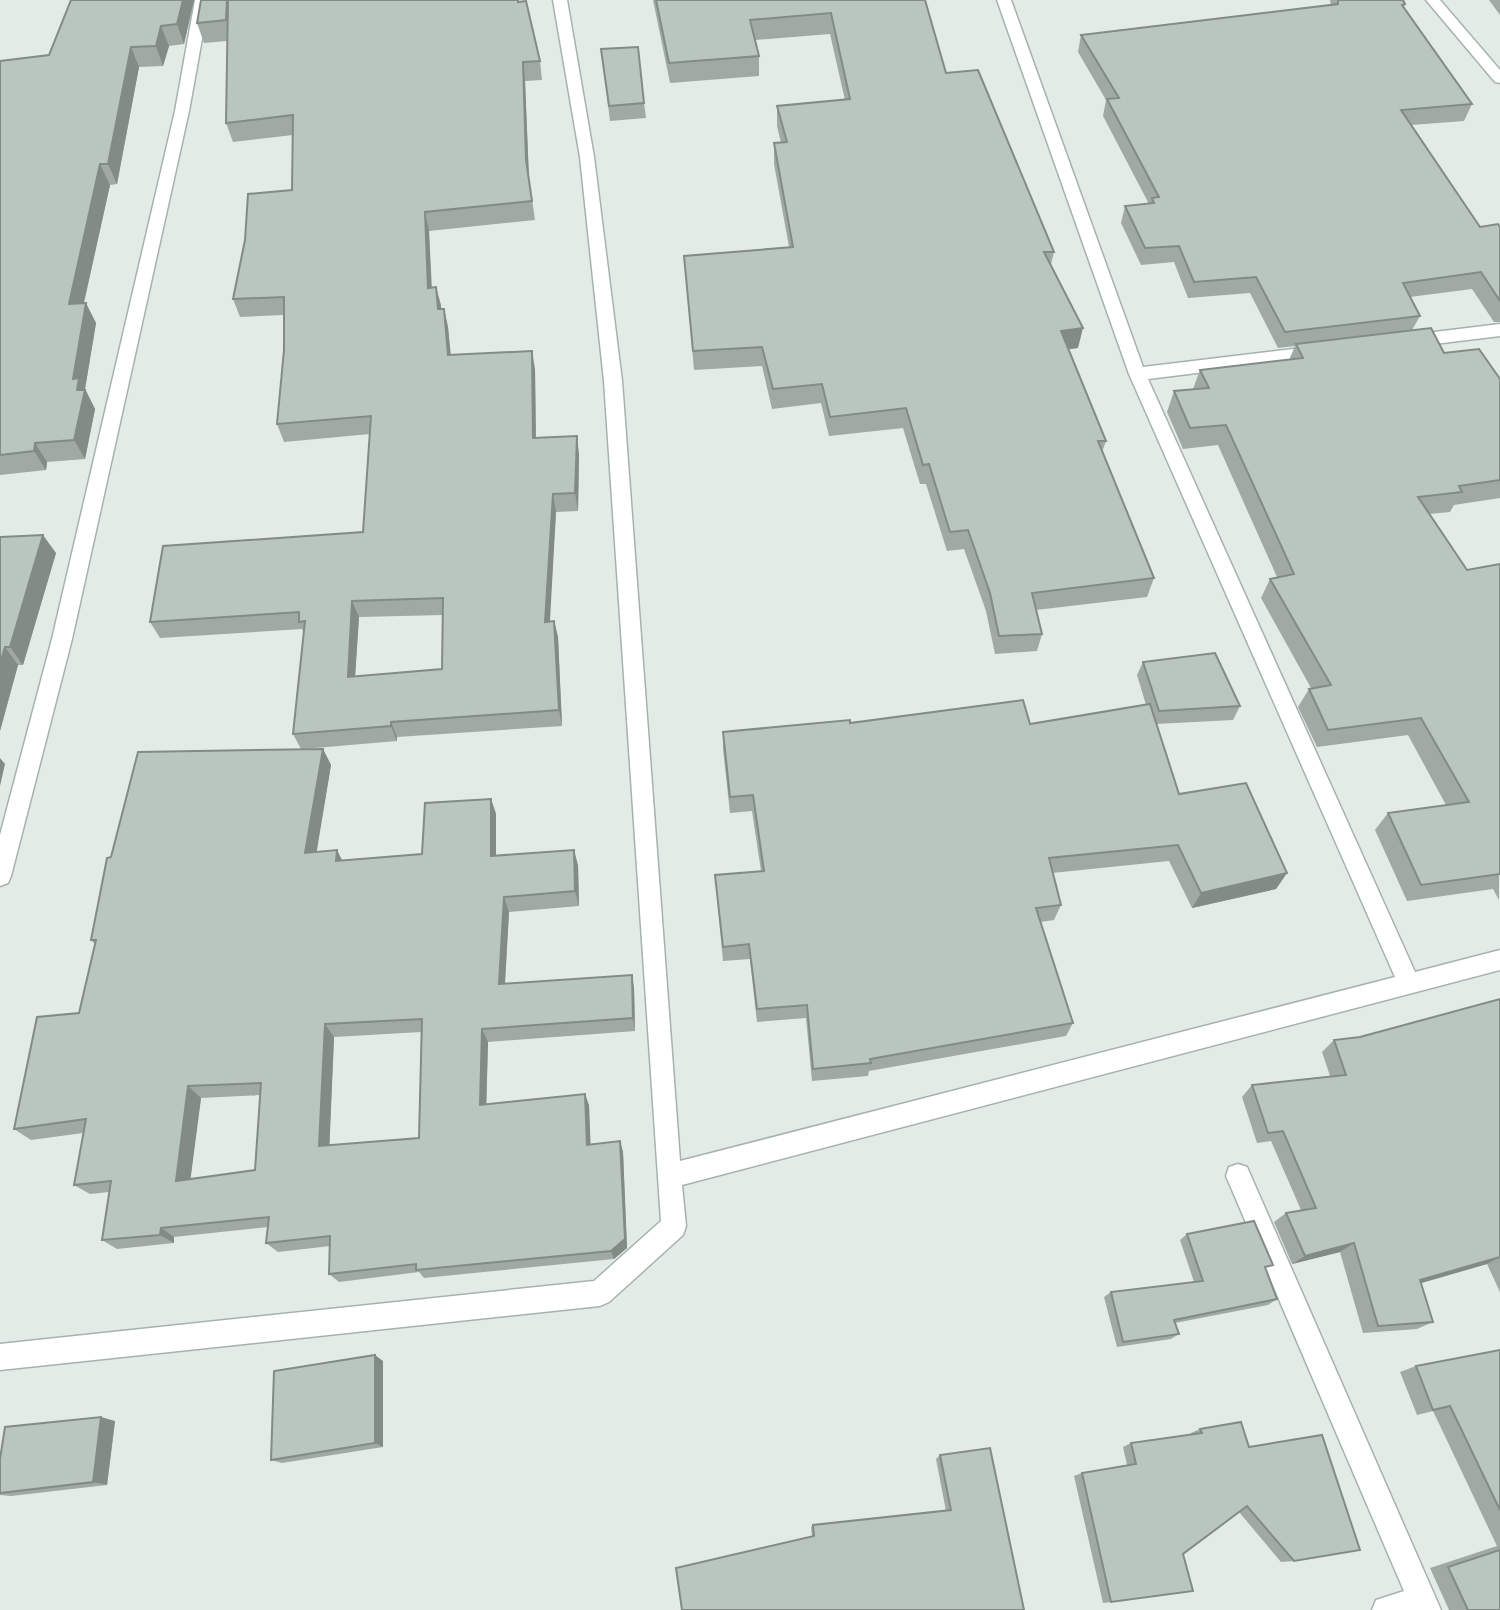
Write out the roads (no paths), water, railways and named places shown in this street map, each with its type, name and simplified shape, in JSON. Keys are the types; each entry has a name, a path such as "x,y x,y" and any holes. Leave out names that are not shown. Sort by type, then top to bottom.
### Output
{"street":[{"path":"0,876 62,639 182,111 202,0"},
{"path":"0,1357 600,1293 674,1226 613,381 587,157 559,0"},
{"path":"1004,0 1137,374 1409,984"},
{"path":"1433,0 1500,79"},
{"path":"1392,343 1500,331"},
{"path":"1137,374 1339,350"},
{"path":"669,1175 1500,960"},
{"path":"1238,1176 1425,1605 1386,1610"}]}
